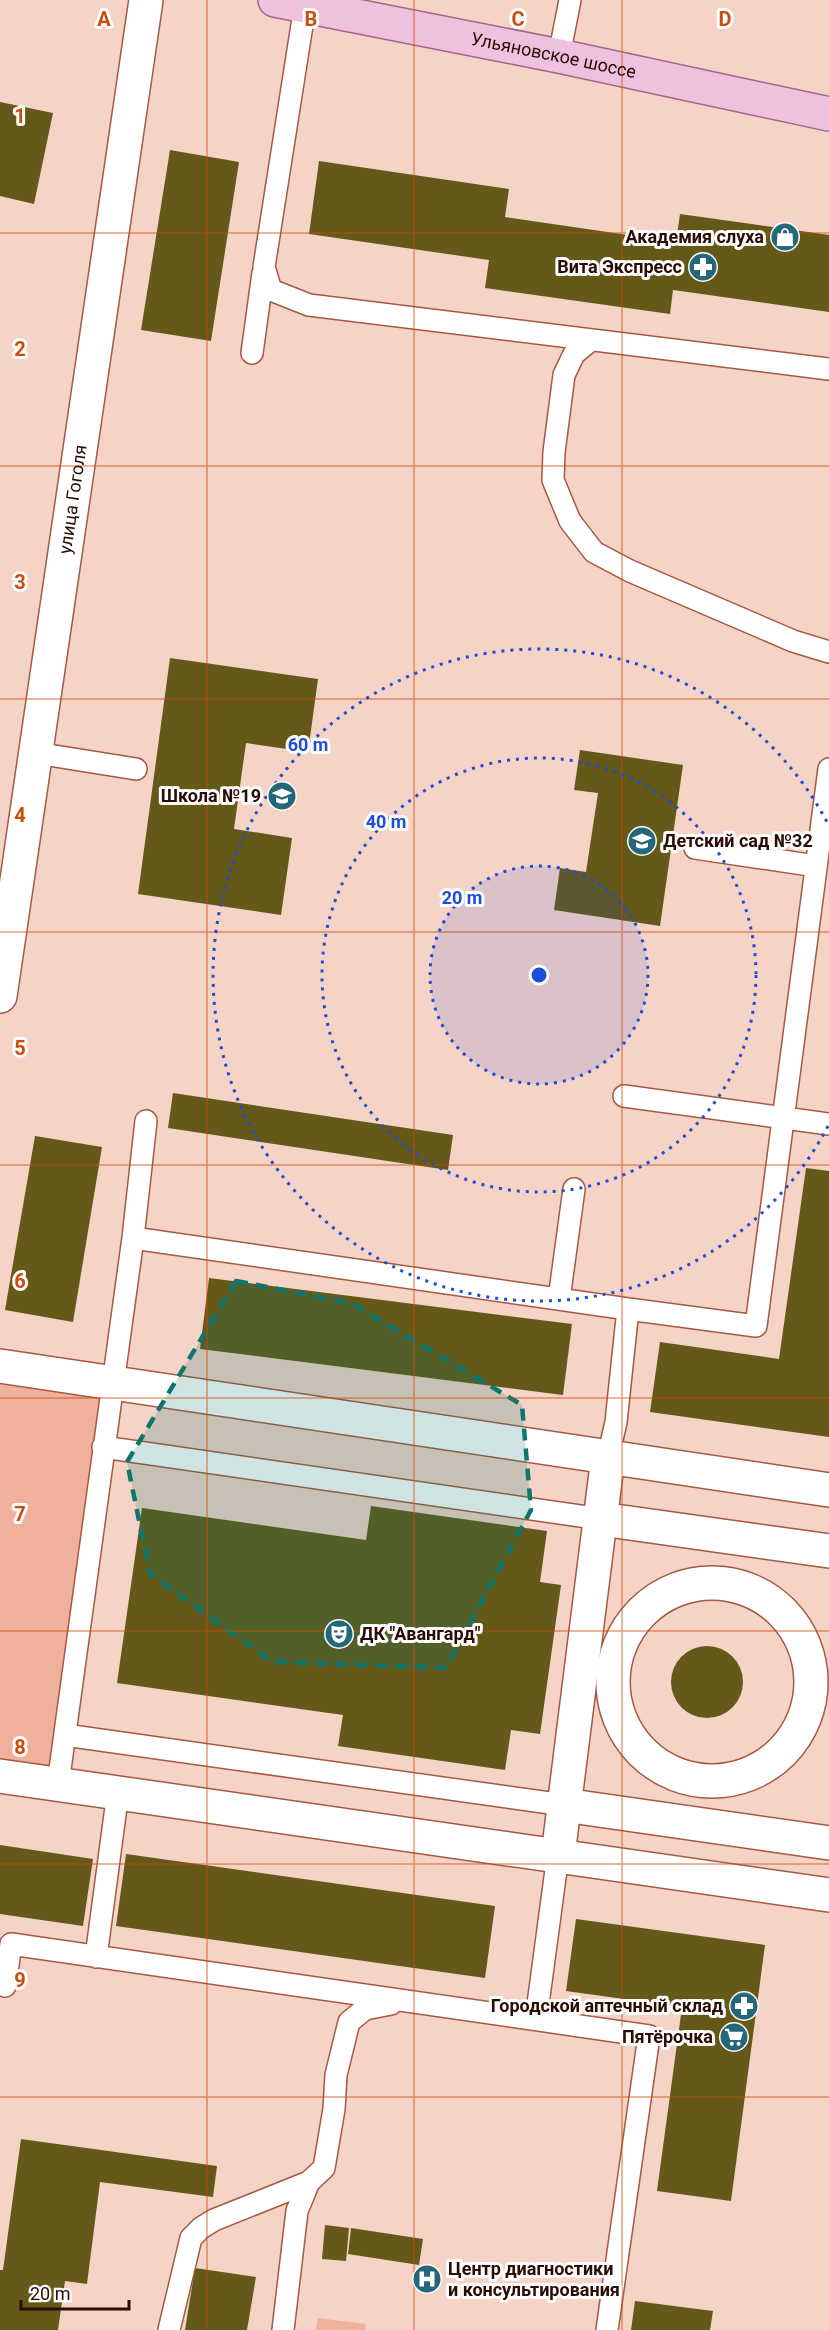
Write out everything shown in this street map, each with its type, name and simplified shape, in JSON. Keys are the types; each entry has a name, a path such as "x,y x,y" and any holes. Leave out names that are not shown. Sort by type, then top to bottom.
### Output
{"main road":[{"name":"Ульяновское шоссе","path":"290,3 559,56 829,114"}],"street":[{"name":"улица Гоголя","path":"0,996 146,0"},
{"path":"0,1366 829,1490"},
{"path":"558,1855 608,1457"},
{"path":"601,1519 829,1551"},
{"path":"702,1583 726,1583 749,1589 770,1601 788,1618 801,1638 820,1694 808,1709 799,1731 785,1751 766,1767 739,1778 710,1782 680,1777 653,1763 632,1742 618,1715 612,1686 614,1670 615,1656 628,1628 647,1606 673,1590 702,1583"},
{"path":"582,1666 614,1670"},
{"path":"0,1776 825,1894 829,1845 564,1806"}],"lane":[{"path":"559,56 570,0"},
{"path":"252,353 264,267 290,3"},
{"path":"264,267 271,291 309,305 829,369"},
{"path":"591,340 574,354 564,375 554,452 553,480 570,521 594,552 630,571 794,641 829,652"},
{"path":"36,753 136,769"},
{"path":"133,1238 756,1326 829,769"},
{"path":"695,848 816,866"},
{"path":"624,1096 829,1124"},
{"path":"58,1784 147,1121"},
{"path":"559,1299 574,1189"},
{"path":"608,1457 616,1422 628,1309"},
{"path":"104,1448 601,1519"},
{"path":"65,1735 564,1806"},
{"path":"96,1956 118,1792"},
{"path":"536,2019 558,1855"},
{"path":"4,1986 11,1944 649,2036 607,2330"},
{"path":"169,2330 190,2238 214,2220 309,2182 324,2168 334,2109 336,2075 349,2022 365,2009 406,2001"},
{"path":"283,2330 297,2211 309,2182"}],"highlighted area":[{"path":"236,1281 352,1303 522,1405 531,1510 446,1668 272,1662 150,1574 127,1462"}],"shaded area":[{"path":"0,1376 103,1398 53,1768 0,1768"},
{"path":"318,2318 366,2324 365,2330 316,2330"}],"building":[{"path":"0,102 53,113 34,204 0,196"},
{"path":"170,150 239,162 211,341 141,330"},
{"path":"319,161 509,189 505,217 676,242 680,214 829,235 829,312 673,290 670,314 485,288 489,260 309,234"},
{"path":"170,658 318,679 308,752 246,743 234,829 292,838 281,915 138,894"},
{"path":"580,750 683,765 660,926 554,910 560,868 586,872 598,793 574,790"},
{"path":"173,1093 453,1135 448,1170 168,1128"},
{"path":"35,1136 102,1147 73,1322 5,1310"},
{"path":"806,1168 829,1171 829,1437 650,1412 660,1342 779,1359"},
{"path":"209,1278 572,1324 563,1395 200,1349"},
{"name":"ДК \"Авангард\"","path":"371,1506 547,1531 540,1582 561,1585 540,1734 511,1730 505,1770 338,1746 343,1715 117,1683 142,1508 366,1540"},
{"path":"714,1646 733,1656 741,1668 743,1682 741,1696 733,1708 721,1716 700,1718 681,1708 673,1696 671,1675 681,1656 693,1648"},
{"path":"0,1845 93,1859 83,1926 0,1914"},
{"path":"126,1854 495,1906 485,1978 116,1926"},
{"path":"576,1919 765,1945 731,2201 657,2191 682,2007 566,1991"},
{"path":"21,2139 217,2166 213,2197 100,2182 87,2284 65,2281 58,2330 0,2330 0,2270 3,2270"},
{"path":"325,2225 349,2228 346,2261 322,2259"},
{"path":"351,2228 423,2239 419,2265 348,2254"},
{"path":"195,2268 256,2277 247,2330 185,2330"},
{"path":"635,2301 713,2311 710,2330 631,2330"}],"place":[{"name":"Академия слуха","path":"785,237"},
{"name":"Вита Экспресс","path":"703,267"},
{"name":"Школа №19","path":"282,796"},
{"name":"Детский сад №32","path":"642,841"},
{"name":"ДК \"Авангард\"","path":"339,1634"},
{"name":"Городской аптечный склад","path":"744,2006"},
{"name":"Пятёрочка","path":"734,2037"},
{"name":"Центр диагностики и консультирования","path":"427,2279"}]}
